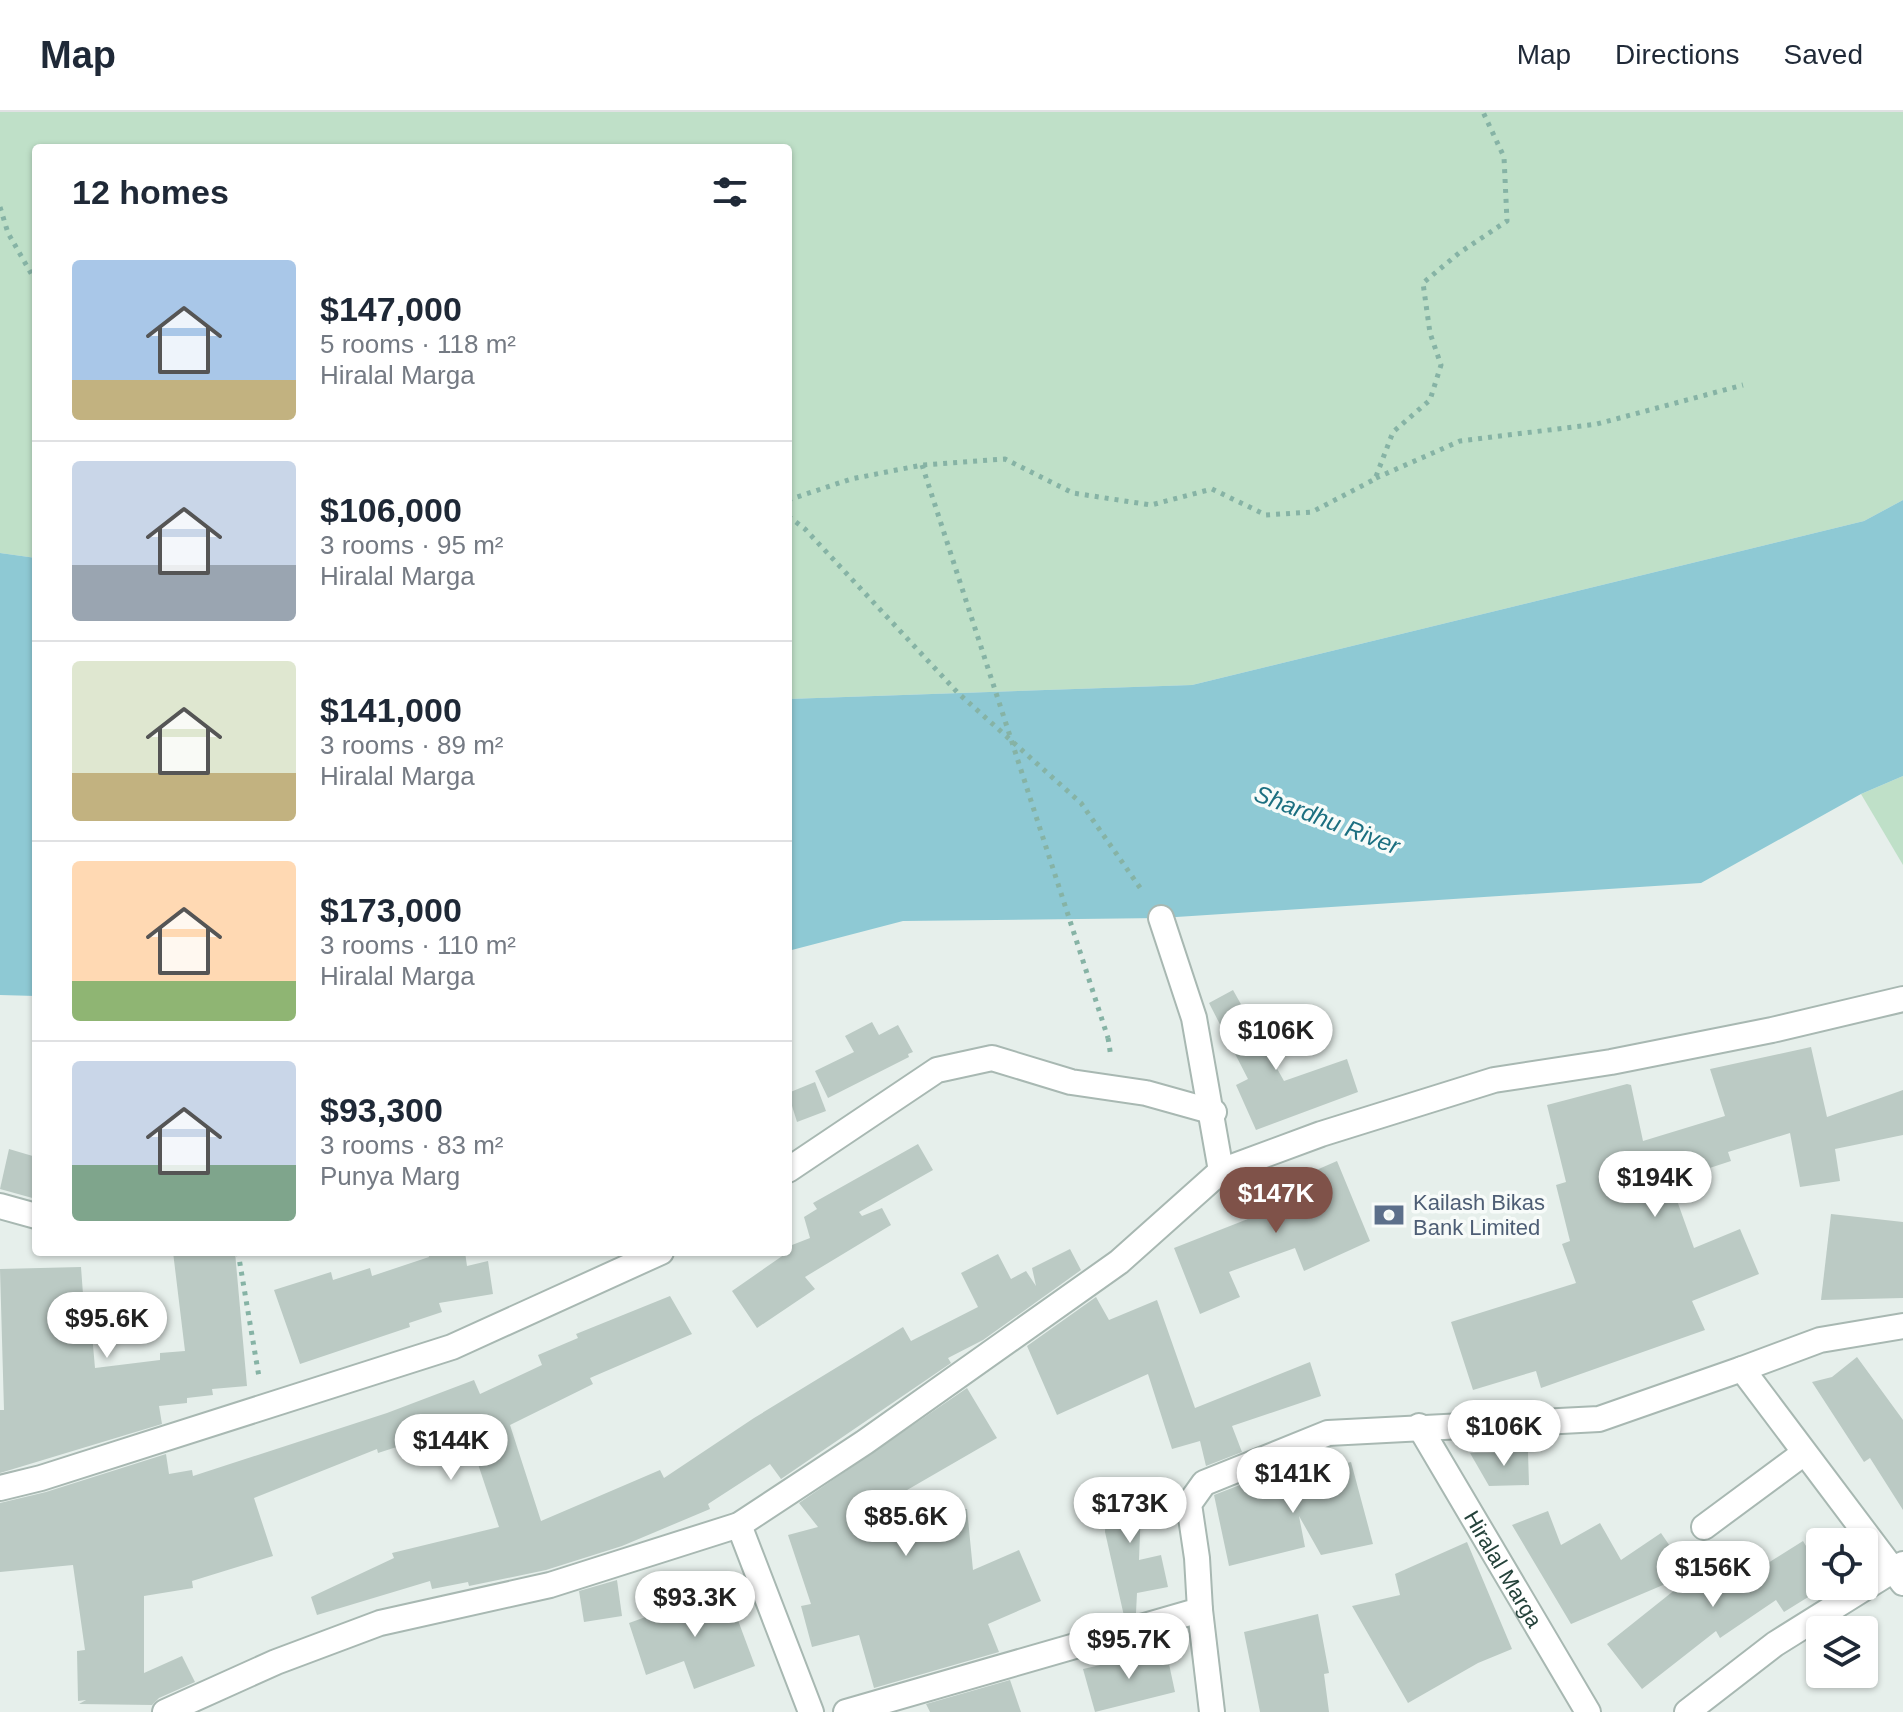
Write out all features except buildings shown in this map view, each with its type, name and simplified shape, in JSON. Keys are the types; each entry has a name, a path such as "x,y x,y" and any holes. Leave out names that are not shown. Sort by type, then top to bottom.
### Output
{"street":[{"path":"1161,918 1194,1018 1214,1112 1221,1171"},
{"path":"165,1712 276,1662 380,1623 550,1585 739,1525 854,1450 1119,1262 1221,1171 1321,1134 1494,1080 1611,1062 1772,1030 1903,999"},
{"path":"792,1166 937,1070 992,1058 1071,1082 1146,1093 1214,1112"},
{"path":"0,1206 32,1215"},
{"path":"0,1488 41,1478 452,1347 652,1256"},
{"path":"1212,1712 1189,1504 1204,1483 1328,1433 1599,1419 1820,1340 1903,1326"},
{"path":"1687,1712 1775,1644 1899,1572 1742,1369"},
{"name":"Hiralal Marga","path":"1419,1426 1588,1712"},
{"path":"1704,1527 1804,1453"},
{"path":"739,1525 811,1712"},
{"path":"846,1712 1200,1610"}],"path":[{"path":"1375,479 1393,432 1430,400 1441,365 1430,333 1423,283 1459,253 1507,221 1504,157 1483,112"},
{"path":"0,207 8,233 32,275"},
{"path":"792,499 851,479 922,465 1005,459 1073,493 1151,505 1212,489 1266,515 1312,512 1375,479 1460,441 1597,424 1743,385"},
{"path":"922,465 1108,1038"},
{"path":"792,519 815,539 958,693 1081,803 1161,918"},
{"path":"239,1256 265,1405"}],"green space":[{"path":"0,112 1903,112 1903,500 1864,521 1192,685 792,699 792,144 32,144 32,557 0,553"},
{"path":"1903,776 1903,865 1861,794"}],"water":[{"name":"Shardhu River","path":"1903,500 1903,776 1861,794 1701,883 1161,918 903,921 792,950 792,699 1192,685 1864,521"},
{"path":"0,553 32,557 32,996 0,995"}],"place":[{"name":"Kailash Bikas Bank Limited","path":"1389,1215"}]}
